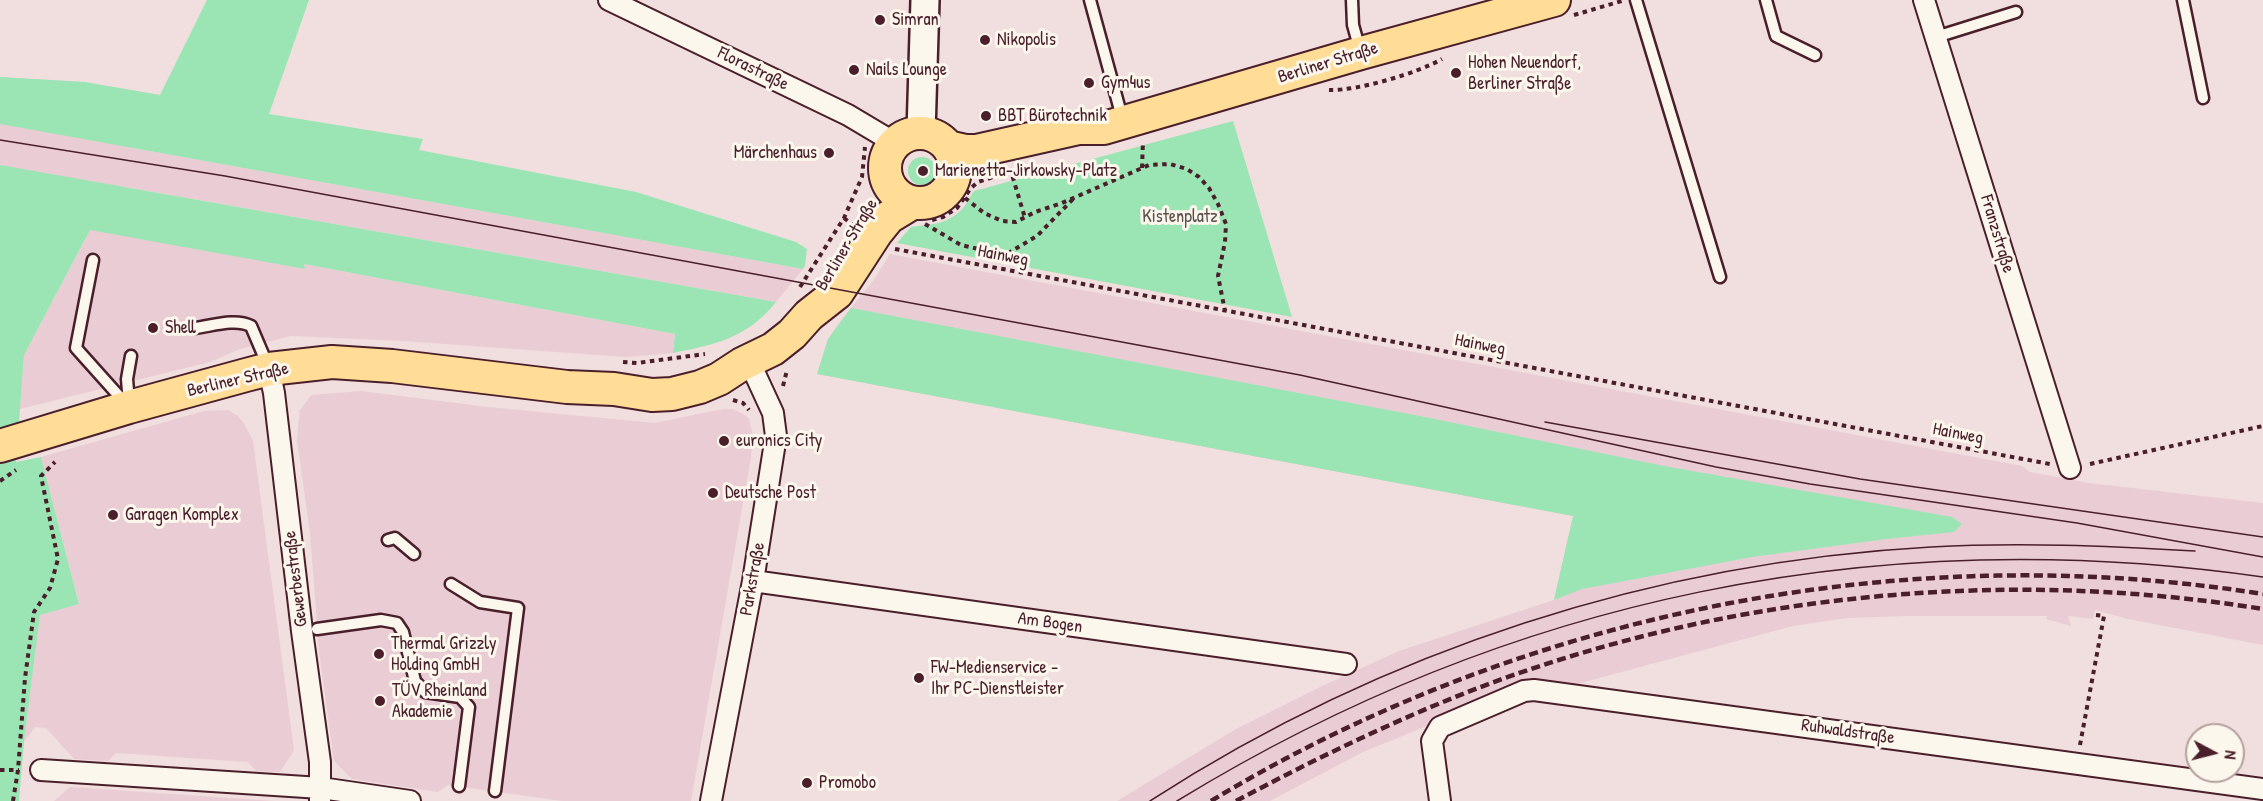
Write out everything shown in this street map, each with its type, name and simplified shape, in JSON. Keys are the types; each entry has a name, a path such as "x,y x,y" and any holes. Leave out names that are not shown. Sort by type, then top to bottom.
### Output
{"main road":[{"path":"896,135 931,135 941,140 948,147 955,163 957,193 943,195 934,201 912,203 895,193 886,176 886,159 896,135 925,0"},
{"name":"Berliner Straße","path":"957,193 978,172 1083,142 1360,53 1554,0"},
{"name":"Berliner Straße","path":"948,147 976,151 1079,128 1124,129"},
{"name":"Berliner Straße","path":"803,303 814,299 879,193 886,176"},
{"name":"Berliner Straße","path":"803,303 826,303 846,283 876,233 889,217 912,203"},
{"name":"Berliner Straße","path":"6,445 129,407 269,369 332,362 392,366 567,387 614,375 651,376 745,363 773,349 792,334 803,303"}],"street":[{"name":"Florastraße","path":"609,0 848,115 896,135"},
{"name":"Franzstraße","path":"1924,0 2070,468"},
{"name":"Parkstraße","path":"711,801 753,581 776,429 773,413 745,363"},
{"name":"Gewerbestraße","path":"269,369 276,405 302,632 319,753 320,795"},
{"name":"Am Bogen","path":"753,581 1346,664"},
{"name":"Ruhwaldstraße","path":"1440,801 1432,741 1440,727 1524,691 1534,690 2263,789"},
{"path":"41,770 410,801"}],"lane":[{"path":"1090,0 1124,129"},
{"path":"1352,0 1353,25 1360,53"},
{"path":"1636,0 1720,277"},
{"path":"1766,0 1776,36 1815,55"},
{"path":"2183,0 2204,98"},
{"path":"1936,37 2016,12"},
{"path":"93,260 76,348 129,407"},
{"path":"195,328 235,323 251,326 269,369"},
{"path":"129,407 127,379 131,356"},
{"path":"388,540 395,538 414,554"},
{"path":"451,584 480,603 518,608 495,791"},
{"path":"317,629 381,620 397,623 403,632 415,681 425,692 460,697 469,706 459,786"}],"path":[{"path":"1124,129 1142,152 1143,168"},
{"path":"803,303 862,177 864,147 896,135"},
{"path":"957,193 984,213 1002,221 1016,222 1159,163 1187,169 1204,182 1218,204 1226,224 1218,276 1225,311"},
{"path":"957,193 971,188 978,182 1011,172 1024,218"},
{"path":"957,193 957,208 944,217 919,221 961,245 1005,255 1037,236 1076,196"},
{"path":"844,218 851,223"},
{"name":"Hainweg","path":"886,248 2070,468"},
{"path":"614,375 637,363 702,356 711,352"},
{"path":"732,400 742,403 755,417"},
{"path":"2070,468 2263,426"},
{"path":"13,801 34,612 50,588 58,559 41,476 55,462"},
{"path":"2077,764 2104,616 2096,615"}],"shaded area":[{"path":"0,77 82,82 160,95 133,148 803,269 776,302 114,185 305,269 304,264 675,334 673,353 626,357 403,341 291,336 240,349 210,362 20,409 24,355 86,238 0,222"},
{"path":"890,254 2022,466 2030,472 2089,483 2263,503 2263,645 2128,619 2095,610 2093,619 2068,616 2071,626 2046,619 2047,616 1848,618 1793,626 1573,685 1547,681 1503,695 1363,752 1270,801 1117,801 1236,729 1320,687 1399,651 1554,600 1573,516 817,374 828,339 873,281"},
{"path":"361,391 488,407 655,423 723,409 733,409 749,419 753,435 751,457 691,801 562,801 448,785 438,792 352,779 334,761 319,651 310,533 297,441 300,410 311,395"},
{"path":"228,410 238,416 253,441 294,750 280,772 256,771 248,762 116,753 108,761 74,759 46,728 35,727 24,742 40,615 79,603 41,457 204,411"},
{"path":"70,787 275,801 54,801"}],"green space":[{"path":"207,0 309,0 269,114 423,139 419,150 636,192 796,242 807,249 805,265 803,269 0,124 0,77 85,82 160,95"},
{"name":"Kistenplatz","path":"1233,121 1292,317 897,243 911,227 939,223 958,213 974,191"},
{"name":"Marienetta-Jirkowsky-Platz","path":"922,157 932,161 936,171 932,181 922,185 912,181 908,171 912,161"},
{"path":"0,165 776,302 754,324 730,338 673,353 675,334 304,264 305,269 90,230 24,355 16,462 41,457 79,604 40,615 19,801 0,801"},
{"path":"851,308 1425,417 1664,466 1952,517 1962,524 1954,532 1752,557 1582,589 1554,600 1573,516 817,374 828,339"}],"tram line":[{"path":"0,140 225,176 1300,375 1716,467 1810,484 2077,523 2263,557"},
{"path":"1545,422 1860,479 2263,537"},
{"path":"1150,801 1239,747 1332,700 1427,658 1524,623 1624,594 1725,572 1828,556 1931,547 2030,545 2195,551"},
{"path":"1177,801 1303,731 1433,672 1565,626 1700,592 1838,570 1977,560 2119,562 2263,577"}],"railway":[{"path":"1211,801 1331,736 1456,681 1586,637 1719,605 1854,585 1991,576 2127,579 2263,594"},
{"path":"1236,801 1356,741 1478,688 1572,656 1668,630 1766,611 1865,598 1965,591 2065,590 2164,596 2263,609"}],"place":[{"name":"Simran","path":"880,20"},
{"name":"Nikopolis","path":"985,40"},
{"name":"Nails Lounge","path":"854,70"},
{"name":"Hohen Neuendorf, Berliner Straße","path":"1456,73"},
{"name":"Gym4us","path":"1089,83"},
{"name":"BBT Bürotechnik","path":"986,116"},
{"name":"Märchenhaus","path":"829,153"},
{"name":"Marienetta-Jirkowsky-Platz","path":"923,171"},
{"name":"Shell","path":"153,328"},
{"name":"euronics City","path":"724,441"},
{"name":"Deutsche Post","path":"713,493"},
{"name":"Garagen Komplex","path":"113,515"},
{"name":"Thermal Grizzly Holding GmbH","path":"379,654"},
{"name":"FW-Medienservice - Ihr PC-Dienstleister","path":"919,678"},
{"name":"TÜV Rheinland Akademie","path":"380,701"},
{"name":"Promobo","path":"807,783"}]}
